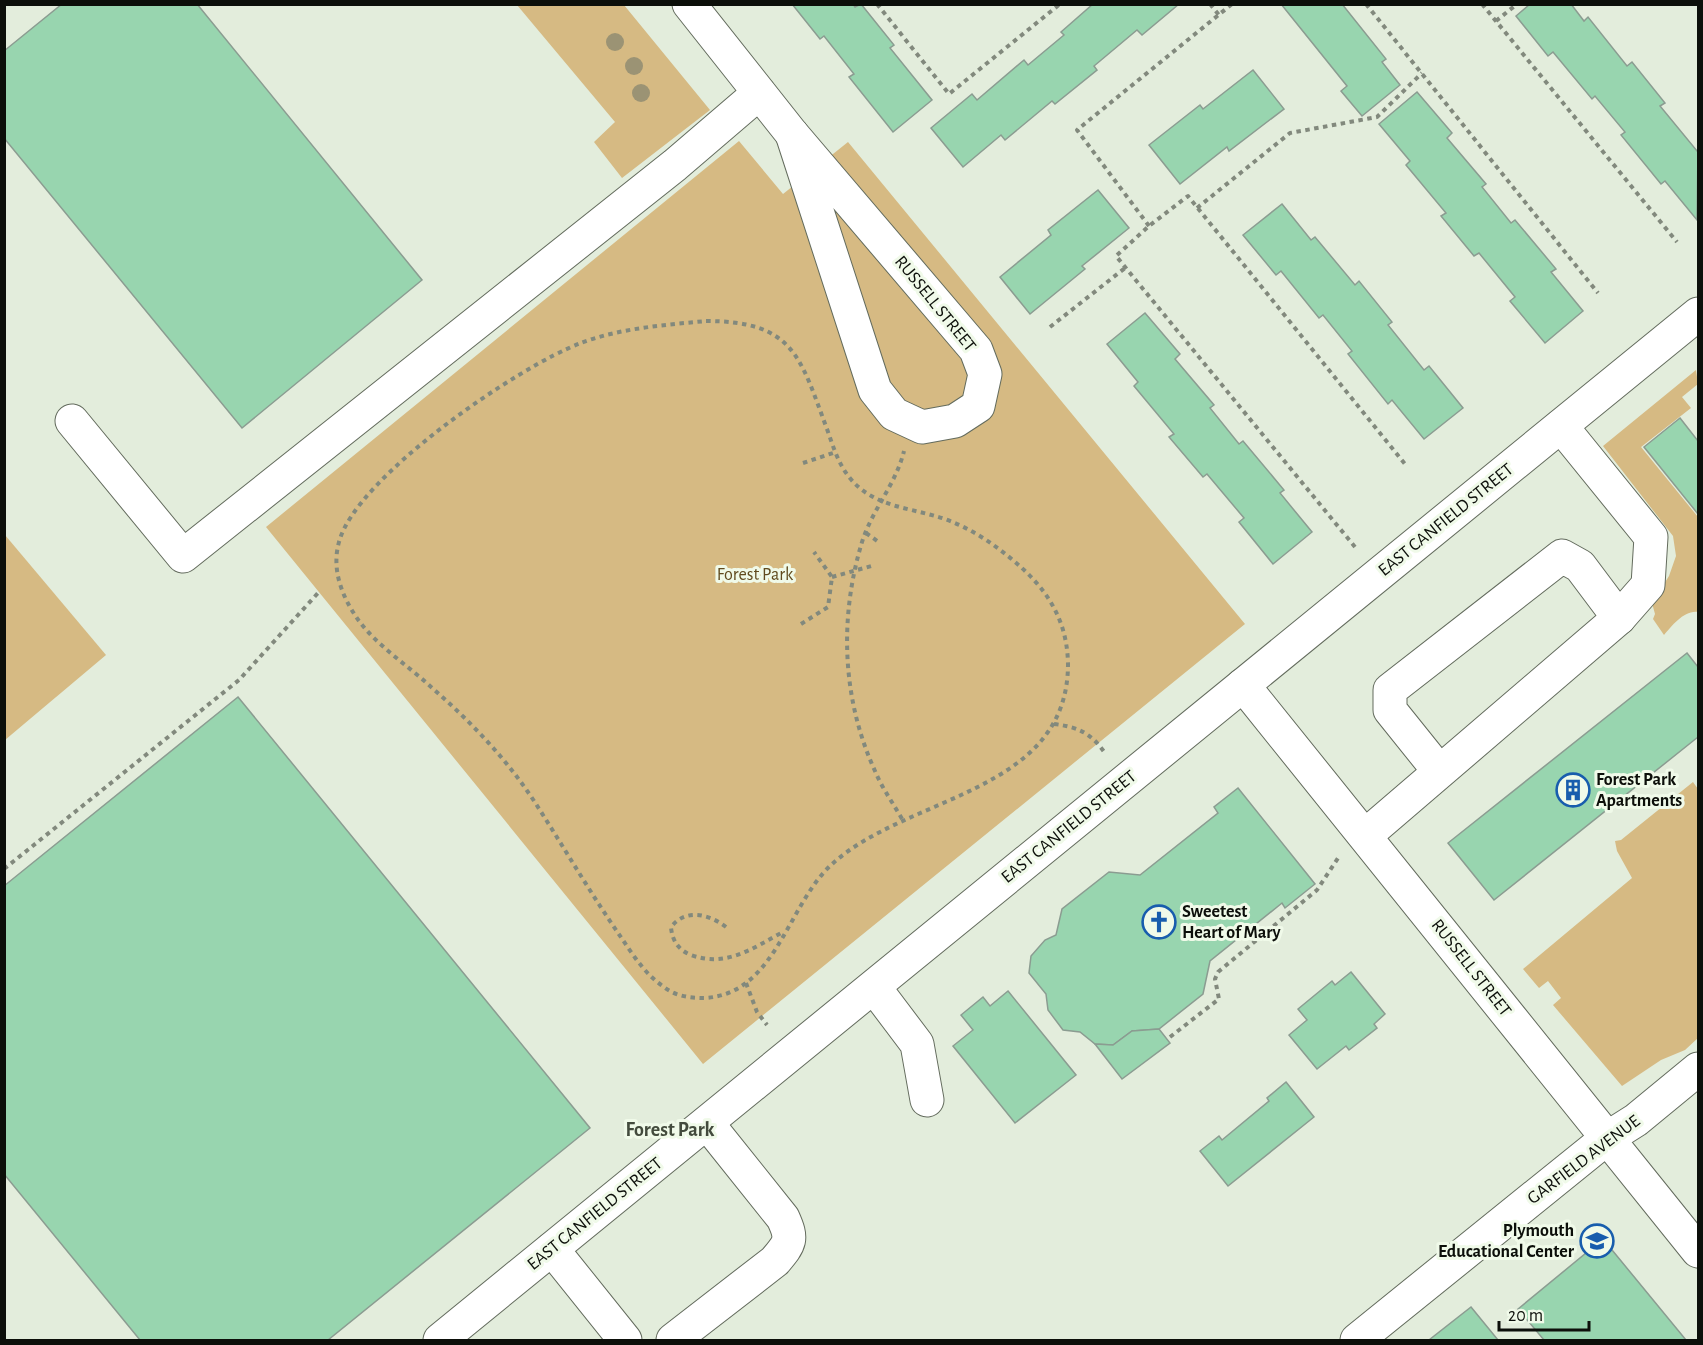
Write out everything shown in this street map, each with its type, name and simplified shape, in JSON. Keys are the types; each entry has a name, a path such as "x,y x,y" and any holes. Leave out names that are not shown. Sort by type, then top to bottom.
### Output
{"street":[{"name":"RUSSELL STREET","path":"689,4 792,134 976,350 986,374 978,406 955,421 922,427 894,414 875,390 792,134"},
{"path":"72,421 183,556 666,172 759,93"},
{"name":"EAST CANFIELD STREET","path":"440,1341 1698,314"},
{"path":"1366,835 1619,618 1648,585 1651,537 1561,426"},
{"path":"1439,771 1390,711 1390,690 1562,556 1580,566 1619,618"},
{"name":"RUSSELL STREET","path":"1243,685 1366,835 1606,1139 1698,1251"},
{"path":"874,987 917,1044 927,1100"},
{"name":"GARFIELD AVENUE","path":"1357,1341 1606,1139 1636,1120 1698,1069"},
{"path":"673,1341 775,1261 789,1245 789,1232 783,1218 707,1123"},
{"path":"552,1249 625,1341"}],"path":[{"path":"877,4 949,94 1060,4"},
{"path":"1210,4 1219,15"},
{"path":"1149,226 1077,130 1232,4"},
{"path":"1366,4 1598,293"},
{"path":"1482,4 1677,242"},
{"path":"1496,21 1517,4"},
{"path":"1197,208 1290,133 1377,117 1422,73"},
{"path":"1355,547 1116,256 1149,226 1188,196 1405,464"},
{"path":"1050,327 1125,268"},
{"path":"706,321 732,321 755,326 776,335 787,344 802,365 836,452 844,471 856,485 881,502 937,516 980,536 1030,575 1047,593 1058,616 1067,644 1065,693 1054,724 1043,742 995,778 966,794 902,819 849,850 826,869 807,893 765,966 746,984 728,994 697,998 671,992 642,966 587,887 531,796 498,752 468,720 363,627 351,609 339,581 336,568 338,545 345,524 380,478 423,444 508,381 537,363 580,343 610,334 706,321"},
{"path":"902,819 875,772 860,731 847,677 846,621 866,533 899,471 910,421"},
{"path":"803,463 836,452"},
{"path":"866,533 880,543"},
{"path":"801,624 828,607 832,577 814,552"},
{"path":"832,577 875,565"},
{"path":"4,869 238,680 318,593"},
{"path":"1054,724 1084,731 1095,738 1106,753"},
{"path":"1170,1037 1219,999 1215,979 1218,972 1317,890 1338,858"},
{"path":"726,927 714,918 687,914 677,919 671,927 672,936 678,947 709,961 720,960 748,950 784,932"},
{"path":"746,984 757,1012 767,1025"}],"green space":[{"path":"517,5 624,5 710,110 622,178 594,142 615,122"},
{"name":"Forest Park","path":"739,141 783,194 848,142 1245,624 703,1064 266,527"},
{"path":"1696,370 1698,384 1682,397 1691,408 1641,447 1698,517 1698,612 1683,616 1664,635 1653,619 1655,614 1652,603 1669,576 1676,556 1673,536 1603,446"},
{"path":"5,535 106,655 4,740"},
{"path":"1693,782 1698,789 1698,1038 1685,1050 1661,1060 1622,1086 1553,1005 1561,998 1548,981 1539,988 1523,969 1632,878 1617,851 1615,841 1621,840"}],"building":[{"path":"62,4 197,4 422,280 242,428 4,138 4,51"},
{"path":"792,4 853,4 855,7 861,4 894,45 890,48 932,100 893,132 849,77 854,74 824,36 820,39"},
{"path":"1093,4 1179,4 1142,35 1137,30 1094,66 1097,70 1055,104 1052,101 1005,140 1001,135 963,167 931,128 972,94 977,100 1024,60 1028,65 1064,35 1061,32"},
{"path":"1281,4 1342,4 1386,59 1382,62 1400,85 1362,116 1341,91 1347,86"},
{"path":"1530,4 1571,4 1584,21 1588,17 1627,66 1632,62 1665,103 1660,106 1697,151 1698,149 1697,220 1665,181 1661,184 1621,135 1625,132 1595,96 1592,99 1553,52 1548,56 1516,16"},
{"path":"1253,70 1284,109 1229,151 1227,147 1180,184 1149,145 1200,105 1203,109"},
{"path":"1417,92 1452,133 1447,138 1486,184 1482,187 1511,223 1515,220 1556,269 1551,272 1583,311 1545,343 1510,301 1515,297 1479,253 1474,256 1441,216 1446,213 1406,165 1410,161 1379,124"},
{"path":"1098,190 1129,228 1082,266 1085,269 1030,314 1000,277 1051,235 1048,230"},
{"path":"1282,204 1311,240 1315,237 1355,285 1359,281 1392,322 1388,325 1424,370 1429,366 1463,408 1424,439 1392,400 1388,404 1348,354 1352,351 1323,315 1319,318 1281,271 1276,275 1243,235"},
{"path":"1145,313 1180,354 1175,359 1214,405 1210,408 1239,444 1243,441 1284,490 1280,493 1312,532 1273,564 1239,522 1244,518 1207,474 1203,477 1169,437 1174,434 1134,386 1138,382 1107,344"},
{"path":"1680,418 1698,441 1698,514 1644,447"},
{"name":"Forest Park Apartments","path":"1687,653 1698,667 1698,737 1494,900 1448,843"},
{"path":"238,697 590,1128 328,1340 140,1340 4,1174 4,886"},
{"name":"Sweetest Heart of Mary","path":"1238,788 1315,884 1285,908 1282,903 1210,961 1203,994 1159,1029 1132,1031 1113,1045 1095,1044 1080,1032 1063,1030 1048,1010 1046,994 1029,973 1031,956 1045,940 1056,935 1062,909 1109,872 1140,875 1218,813 1214,807"},
{"path":"1351,972 1385,1014 1374,1024 1377,1028 1349,1050 1346,1046 1317,1069 1289,1035 1307,1020 1298,1009 1332,981 1335,985"},
{"path":"1008,991 1076,1075 1015,1123 953,1046 973,1030 961,1015 983,997 990,1006"},
{"path":"1159,1029 1170,1043 1122,1079 1095,1044 1113,1045 1132,1031"},
{"path":"1286,1082 1314,1117 1228,1186 1200,1151 1219,1136 1222,1140 1269,1101 1267,1098"},
{"path":"1603,1239 1686,1340 1544,1340 1518,1309"},
{"path":"1471,1307 1498,1340 1429,1340"}],"place":[{"name":"Forest Park Apartments","path":"1573,790"},
{"name":"Sweetest Heart of Mary","path":"1159,922"},
{"name":"Plymouth Educational Center","path":"1597,1241"}],"district":[{"name":"Forest Park","path":"670,1130"}]}
